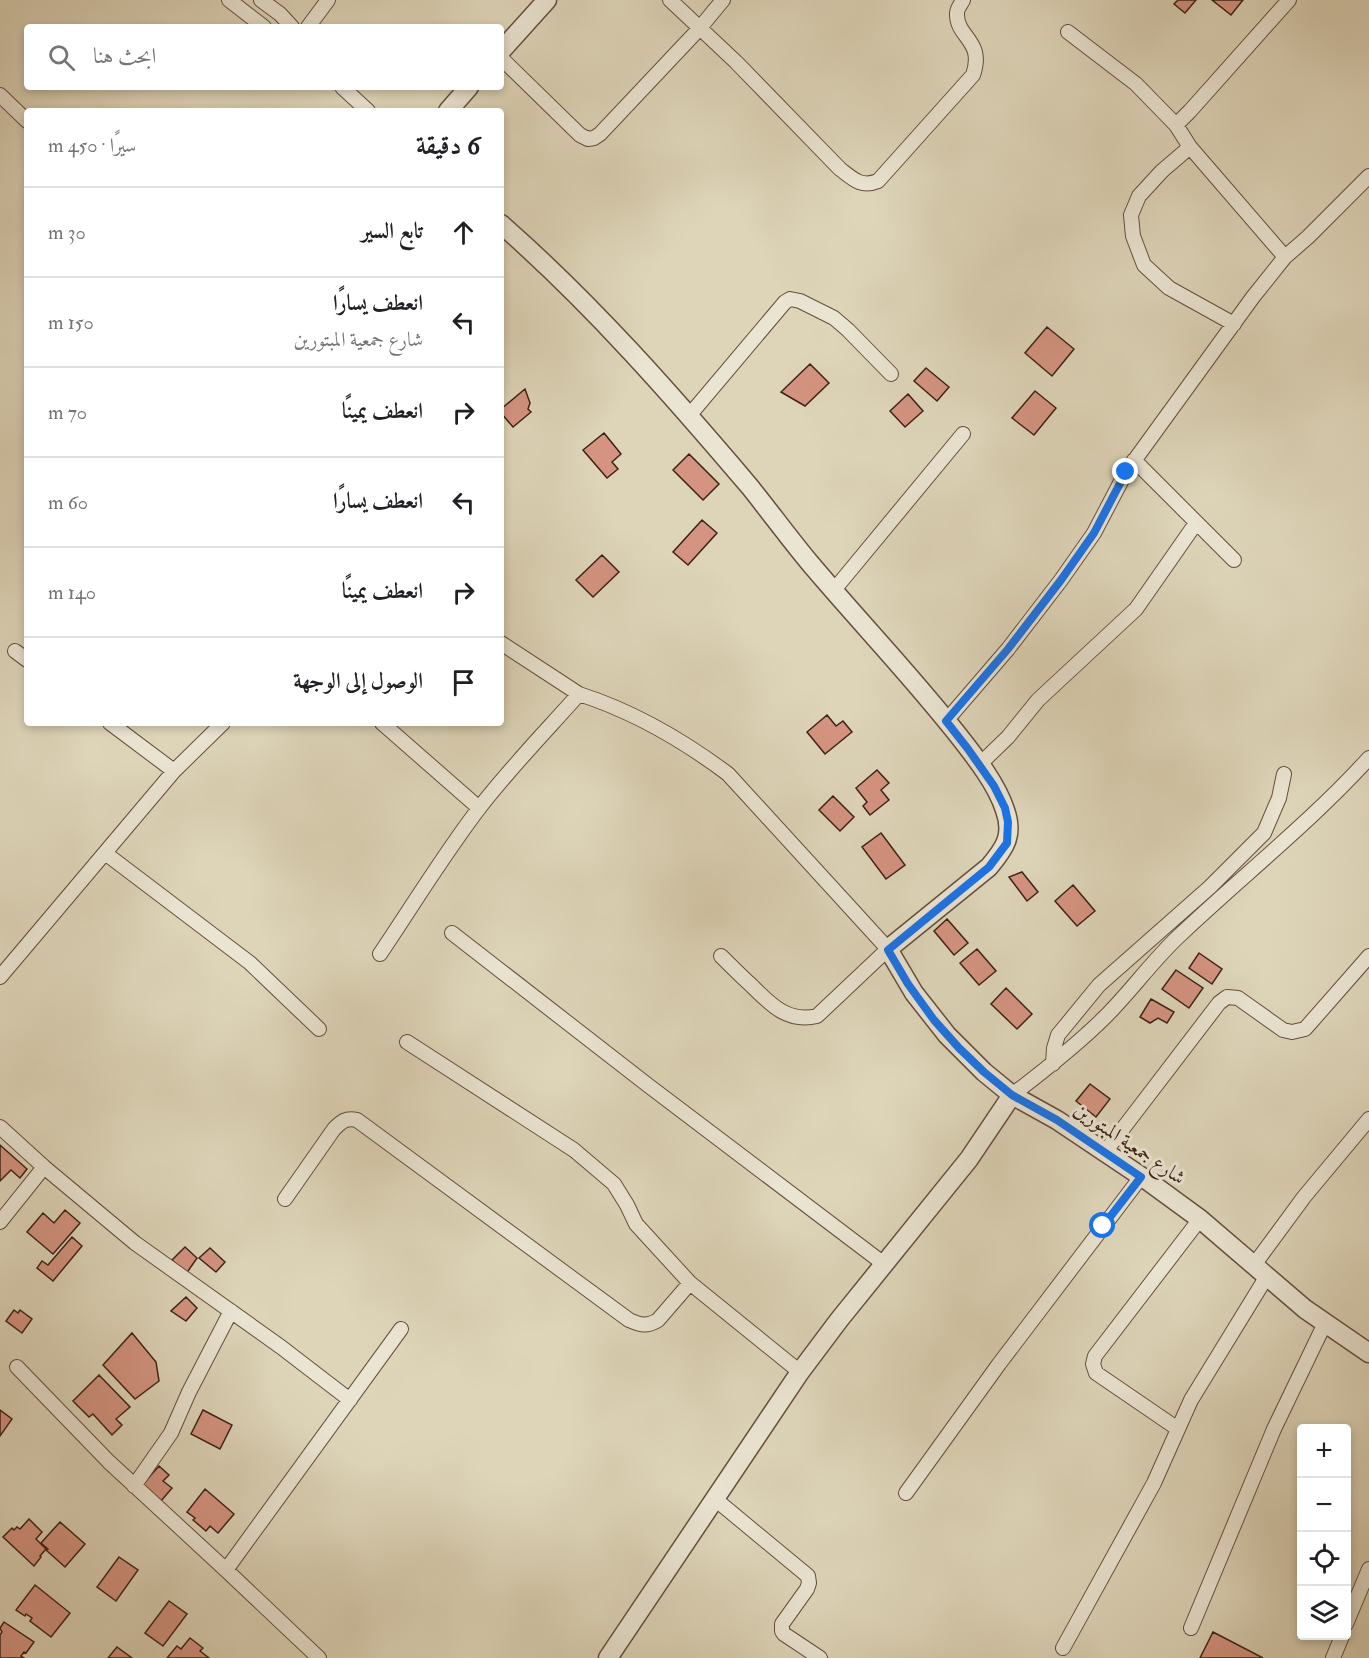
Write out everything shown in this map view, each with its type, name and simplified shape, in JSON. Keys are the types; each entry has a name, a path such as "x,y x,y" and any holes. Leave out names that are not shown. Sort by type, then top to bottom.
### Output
{"street":[{"path":"229,0 260,24"},
{"path":"261,0 289,24"},
{"path":"310,24 328,0"},
{"path":"504,48 547,0"},
{"path":"670,0 736,62 840,169 864,184 878,181 973,75 977,63 976,55 959,26 957,12 963,0"},
{"path":"504,61 580,135 588,140 600,134 699,29 723,0"},
{"path":"1176,124 1289,0"},
{"path":"1068,32 1136,84 1176,124 1190,147 1285,257"},
{"path":"345,90 365,108"},
{"path":"451,108 466,90"},
{"path":"0,95 24,118"},
{"path":"1190,147 1162,171 1139,196 1131,215 1133,236 1144,265 1169,288 1234,324"},
{"path":"946,721 1008,649 1061,580 1094,533 1134,460 1285,257 1369,176"},
{"path":"504,227 642,363 750,488 809,562 939,711 994,786 1005,808 1008,822 1007,843 989,867 888,950 817,1016 794,1017 773,1007 721,956"},
{"path":"688,417 790,299 800,301 834,318 891,374"},
{"path":"834,590 963,434"},
{"path":"1134,460 1234,560"},
{"path":"979,765 1008,737 1038,700 1136,609 1196,524"},
{"path":"504,646 579,694 609,704 653,727 703,755 728,774 888,950"},
{"path":"15,651 24,658"},
{"path":"380,954 479,808 579,694"},
{"path":"115,726 174,771"},
{"path":"0,977 174,771 220,726"},
{"path":"385,726 479,808"},
{"path":"608,1658 800,1372 969,1159 1012,1095 1053,1064 1106,1016 1178,937 1307,821 1369,758"},
{"path":"1053,1064 1058,1035 1098,986 1210,887 1264,833 1279,798 1284,774"},
{"path":"105,853 250,963 319,1029"},
{"path":"452,933 884,1264"},
{"name":"شارع جمعية المبتورين","path":"888,950 915,993 947,1035 1012,1095 1057,1120 1200,1219 1305,1309 1369,1353"},
{"path":"1105,1152 1219,1003 1227,997 1238,998 1283,1030 1292,1032 1305,1029 1369,956"},
{"path":"407,1042 574,1150 614,1184 636,1224 690,1283 800,1372"},
{"path":"285,1199 334,1130 344,1120 352,1118 376,1133 629,1320 642,1325 658,1320 690,1283"},
{"path":"1063,1648 1154,1484 1191,1400 1260,1271 1304,1197 1369,1119"},
{"path":"0,1127 135,1243 350,1400"},
{"path":"0,1222 44,1167"},
{"path":"906,1493 999,1364 1141,1177"},
{"path":"1178,1429 1096,1374 1093,1364 1095,1356 1200,1219"},
{"path":"134,1486 171,1433 189,1392 231,1311"},
{"path":"1191,1628 1274,1429 1325,1323"},
{"path":"226,1570 401,1329"},
{"path":"17,1367 109,1462 319,1658"},
{"path":"715,1499 808,1576 807,1589 782,1624 782,1628 784,1634 820,1658"},
{"path":"1351,1614 1369,1569"},
{"path":"1333,1658 1340,1640"}],"building":[{"path":"1178,0 1196,0 1185,13 1174,4"},
{"path":"1212,0 1243,0 1231,15"},
{"path":"1047,327 1074,349 1052,376 1025,353"},
{"path":"810,364 829,383 805,406 781,392"},
{"path":"926,368 949,387 937,401 914,381"},
{"path":"525,389 530,403 528,409 531,412 513,427 504,416 504,406"},
{"path":"1035,391 1056,408 1034,435 1012,418"},
{"path":"908,394 923,411 905,427 890,411"},
{"path":"604,433 621,454 612,462 618,469 607,478 583,450"},
{"path":"689,454 719,484 703,500 673,470"},
{"path":"702,520 717,533 688,565 673,552"},
{"path":"602,555 619,572 593,597 576,580"},
{"path":"827,715 836,726 843,721 852,732 825,754 807,732"},
{"path":"877,770 889,783 881,790 889,800 870,815 863,806 867,802 856,788"},
{"path":"833,796 854,817 840,831 819,810"},
{"path":"881,833 905,865 886,879 862,847"},
{"path":"1022,872 1038,892 1027,901 1009,877"},
{"path":"1073,885 1095,911 1077,926 1055,901"},
{"path":"947,919 968,943 954,955 934,931"},
{"path":"977,949 996,971 979,985 960,963"},
{"path":"1199,953 1222,969 1212,984 1189,968"},
{"path":"1176,970 1203,988 1189,1008 1162,989"},
{"path":"1006,988 1032,1014 1017,1029 991,1004"},
{"path":"1151,999 1174,1012 1167,1023 1158,1018 1150,1023 1140,1017"},
{"path":"1090,1084 1110,1099 1096,1117 1076,1101"},
{"path":"0,1145 27,1169 20,1178 11,1170 0,1181"},
{"path":"65,1210 80,1223 53,1254 27,1232 43,1213 54,1223"},
{"path":"72,1237 82,1246 53,1281 37,1268 42,1261 48,1265"},
{"path":"185,1247 197,1258 186,1274 172,1260"},
{"path":"210,1248 225,1262 216,1272 199,1258"},
{"path":"186,1297 197,1308 186,1321 171,1311"},
{"path":"14,1310 18,1313 20,1310 32,1319 22,1333 6,1321"},
{"path":"132,1333 156,1362 159,1381 135,1399 103,1365"},
{"path":"99,1375 130,1407 116,1419 122,1425 112,1435 93,1414 89,1417 73,1401"},
{"path":"0,1410 12,1419 0,1436"},
{"path":"203,1410 232,1425 220,1449 191,1434"},
{"path":"159,1466 169,1475 163,1481 172,1488 161,1501 142,1485"},
{"path":"205,1489 234,1514 218,1533 210,1526 206,1531 187,1512"},
{"path":"29,1519 42,1532 36,1539 46,1549 34,1566 3,1537 12,1528 20,1529"},
{"path":"60,1522 85,1544 65,1567 41,1543"},
{"path":"119,1557 138,1570 116,1601 97,1587"},
{"path":"35,1585 70,1613 51,1637 30,1621 32,1618 16,1610"},
{"path":"169,1601 187,1614 163,1646 145,1633"},
{"path":"4,1622 34,1642 21,1656 24,1658 0,1658 2,1632 0,1628"},
{"path":"1213,1632 1263,1658 1200,1658"},
{"path":"190,1638 203,1648 200,1651 209,1658 167,1658 177,1646 181,1649"},
{"path":"117,1647 132,1658 108,1658"}],"route":[{"path":"1103,1226 1141,1177 1057,1120 1012,1095 984,1072 934,1020 908,984 888,950 989,867 1007,843 1008,822 1005,808 994,786 946,721 1008,649 1061,580 1094,533 1126,472"}]}
